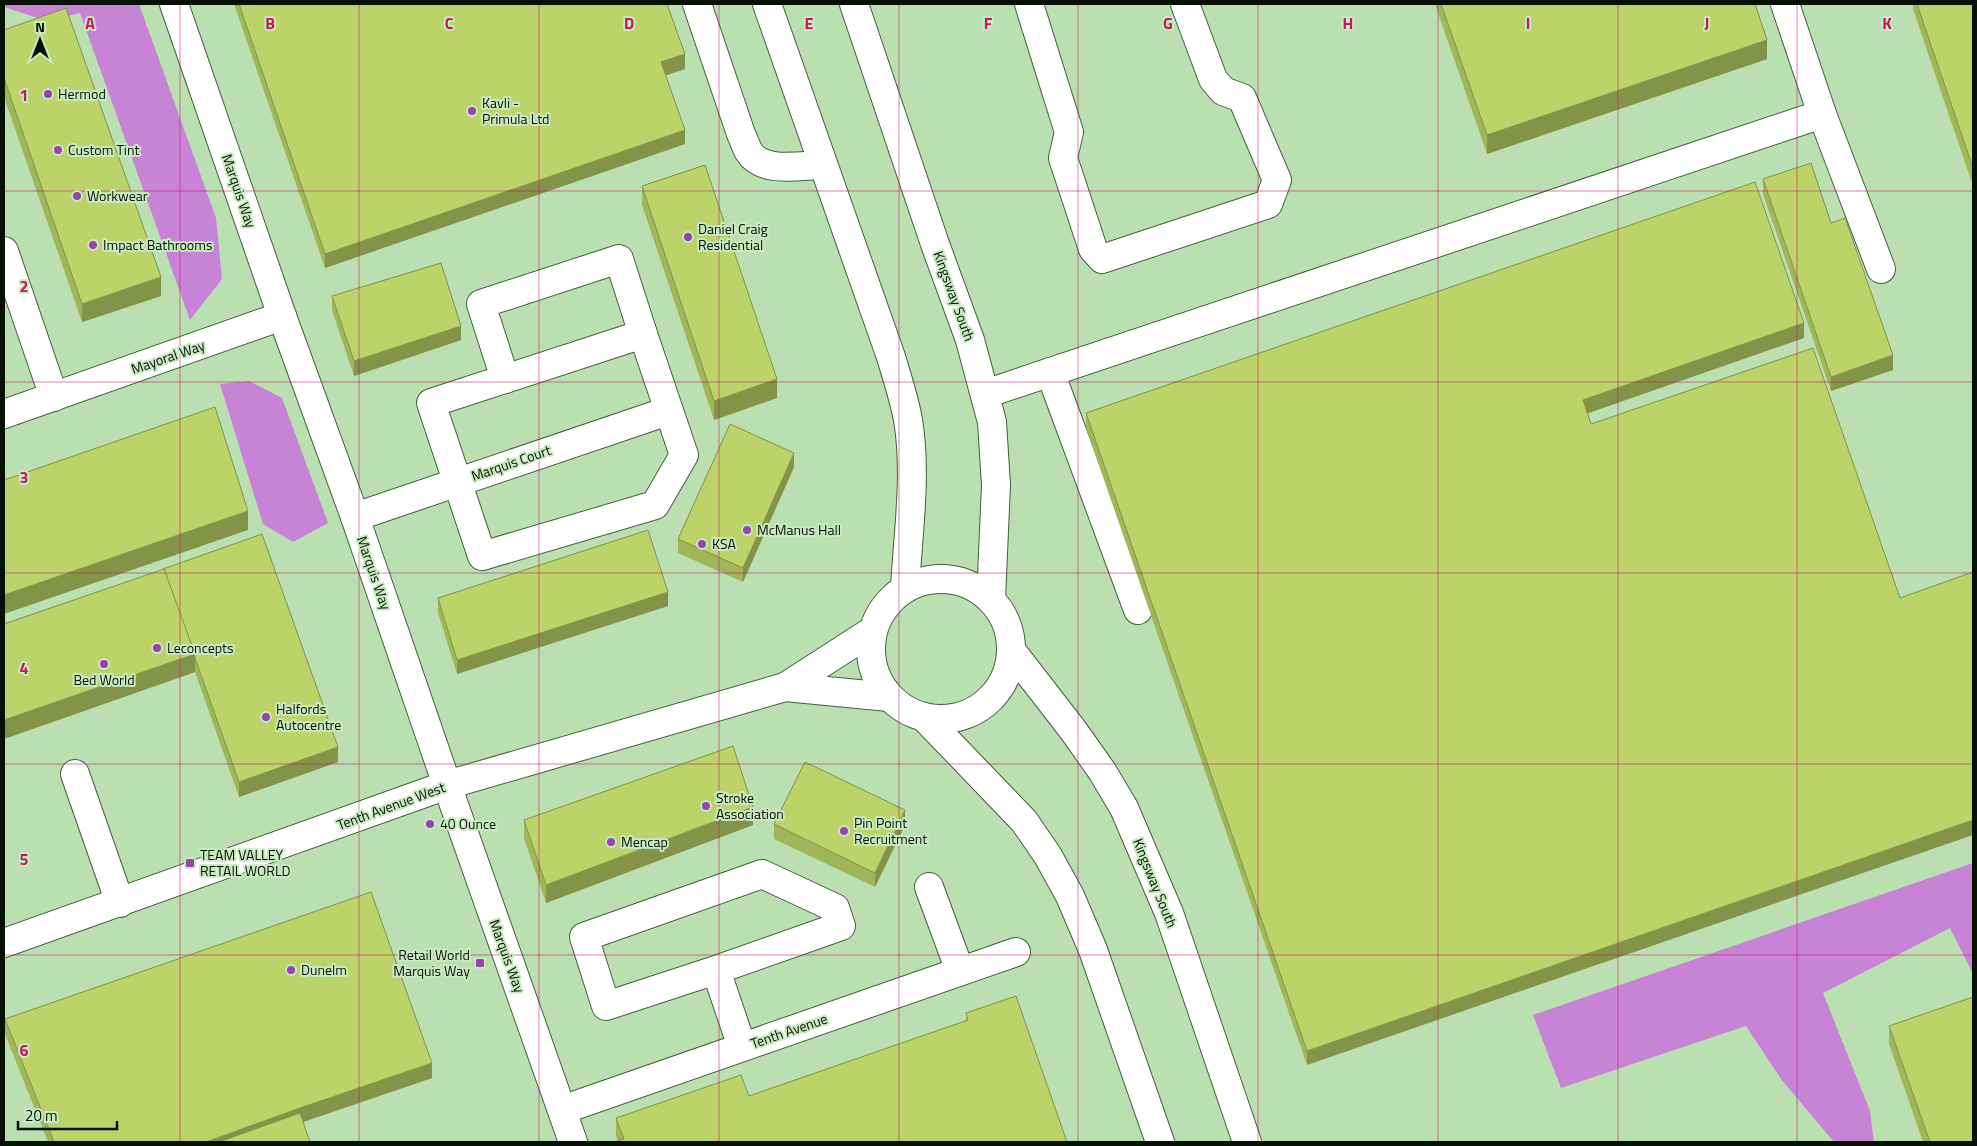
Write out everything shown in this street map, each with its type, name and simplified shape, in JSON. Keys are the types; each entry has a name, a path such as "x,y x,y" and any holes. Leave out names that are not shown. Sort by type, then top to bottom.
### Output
{"street":[{"name":"Marquis Way","path":"174,4 282,316 355,517 447,785 574,1142"},
{"path":"697,4 741,134 750,154 762,164 780,166 823,164"},
{"path":"767,4 891,356 908,421 911,455 911,498 905,588"},
{"name":"Kingsway South","path":"854,4 935,244 970,340 992,422 996,485 991,600"},
{"path":"1029,4 1069,132 1063,158 1093,249 1102,259 1268,204 1277,180 1242,98 1223,91 1213,79 1185,4"},
{"path":"1785,4 1822,114 1881,269"},
{"path":"985,394 1822,114"},
{"path":"4,251 54,396"},
{"path":"505,379 481,304 618,259 684,455 654,505 482,556 431,403 505,379 643,334"},
{"name":"Mayoral Way","path":"4,414 282,316"},
{"path":"1050,372 1138,610"},
{"name":"Marquis Court","path":"355,517 668,411"},
{"name":"Kingsway South","path":"936,578 964,581 978,587 1003,614 1010,632 1012,650 1008,671 1001,686 991,699 978,709 961,716 942,719 924,717 905,710 889,697 880,684 874,666 872,631 879,616 890,601 905,588 920,581 936,578"},
{"name":"Tenth Avenue West","path":"4,943 447,785 785,687 872,631"},
{"name":"Kingsway South","path":"1012,650 1073,730 1102,771 1124,808 1169,913 1248,1142"},
{"name":"Tenth Avenue West","path":"785,687 889,697"},
{"name":"Kingsway South","path":"924,717 1024,820 1048,856 1070,896 1093,950 1160,1142"},
{"path":"75,774 120,903"},
{"path":"762,874 835,908 841,926 716,970 606,1006 584,937 762,874"},
{"path":"929,887 960,971"},
{"name":"Tenth Avenue","path":"562,1110 1016,952"},
{"path":"716,970 742,1047"}],"shaded area":[{"path":"4,4 1973,4 1973,1142 4,1142"},
{"path":"4,4 139,4 216,218 222,279 190,320 80,13 47,21 4,7"},
{"path":"249,381 282,398 328,523 293,542 263,524 220,384"},
{"path":"1973,863 1973,974 1950,928 1823,993 1870,1111 1874,1142 1834,1142 1781,1079 1746,1026 1561,1088 1533,1015"}],"building":[{"name":"Kavli - Primula Ltd","path":"239,4 667,4 685,54 661,62 685,130 325,254"},
{"path":"1441,4 1755,4 1767,40 1487,135"},
{"path":"1917,4 1973,4 1973,168"},
{"path":"66,8 161,277 82,304 4,78 4,30"},
{"path":"1811,163 1831,223 1845,218 1893,355 1831,377 1763,179"},
{"path":"705,165 777,379 714,401 642,186"},
{"path":"1755,182 1804,323 1583,400 1591,424 1813,348 1900,598 1973,572 1973,820 1307,1051 1086,413"},
{"path":"441,263 461,326 354,361 332,296"},
{"path":"215,407 248,511 4,595 4,480"},
{"path":"730,424 794,453 743,568 678,539"},
{"path":"648,530 668,592 457,660 438,598"},
{"name":"Halfords Autocentre","path":"262,534 338,747 239,782 195,654 163,569"},
{"path":"164,569 195,654 4,720 4,624"},
{"path":"733,746 753,807 546,885 524,820"},
{"path":"805,762 905,810 875,873 774,824"},
{"name":"Dunelm","path":"371,892 432,1063 206,1142 54,1142 5,1019"},
{"path":"1016,996 1067,1142 614,1142 624,1139 616,1118 741,1075 749,1096 968,1020 966,1013"},
{"path":"1973,997 1973,1142 1930,1142 1889,1026"},
{"path":"300,1113 310,1142 219,1142"}],"place":[{"name":"Hermod","path":"48,94"},
{"name":"Kavli - Primula Ltd","path":"472,111"},
{"name":"Custom Tint","path":"58,150"},
{"name":"Workwear","path":"77,196"},
{"name":"Daniel Craig Residential","path":"688,237"},
{"name":"Impact Bathrooms","path":"93,245"},
{"name":"McManus Hall","path":"747,530"},
{"name":"KSA","path":"702,544"},
{"name":"Leconcepts","path":"157,648"},
{"name":"Bed World","path":"104,664"},
{"name":"Halfords Autocentre","path":"266,717"},
{"name":"Stroke Association","path":"706,806"},
{"name":"40 Ounce","path":"430,824"},
{"name":"Pin Point Recruitment","path":"844,831"},
{"name":"Mencap","path":"611,842"},
{"name":"TEAM VALLEY RETAIL WORLD","path":"190,863"},
{"name":"Retail World Marquis Way","path":"480,963"},
{"name":"Dunelm","path":"291,970"}]}
